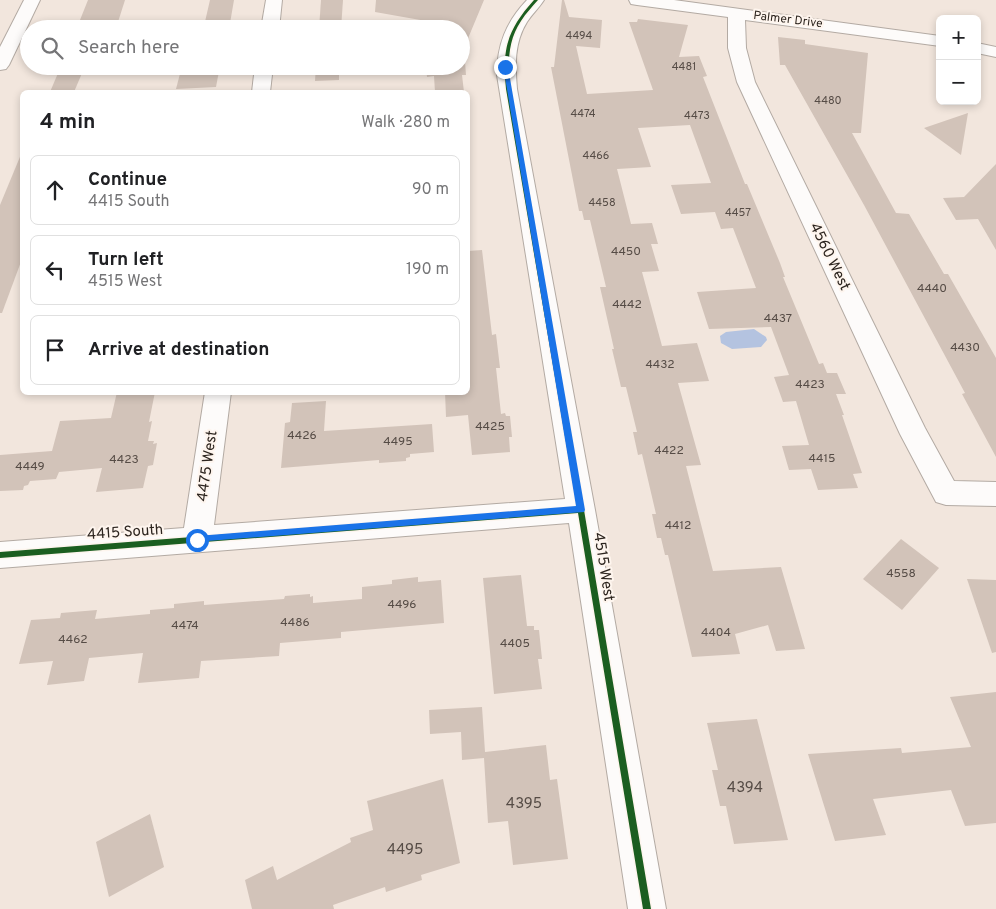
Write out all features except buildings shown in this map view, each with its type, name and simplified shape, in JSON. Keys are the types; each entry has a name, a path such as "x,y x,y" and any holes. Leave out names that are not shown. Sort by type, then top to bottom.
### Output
{"street":[{"path":"22,20 32,0"},
{"path":"271,20 274,0"},
{"name":"4515 West","path":"536,0 525,11 514,27 507,46 505,67 647,909"},
{"name":"Palmer Drive","path":"637,0 936,40"},
{"name":"4560 West","path":"738,14 735,43 737,57 746,82 914,434 946,493 996,494"},
{"path":"0,65 20,24"},
{"path":"981,49 996,52"},
{"path":"261,90 263,75"},
{"name":"4475 West","path":"197,540 218,395"},
{"name":"4415 South","path":"0,555 580,510"}],"water":[{"path":"754,329 766,337 767,340 761,347 732,349 721,343 720,336 726,332"}],"cycle path":[{"path":"536,0 519,20 510,41 506,63 508,89 581,510 647,909"},
{"path":"0,555 581,510"}],"route":[{"path":"197,540 580,510 505,67"}]}
